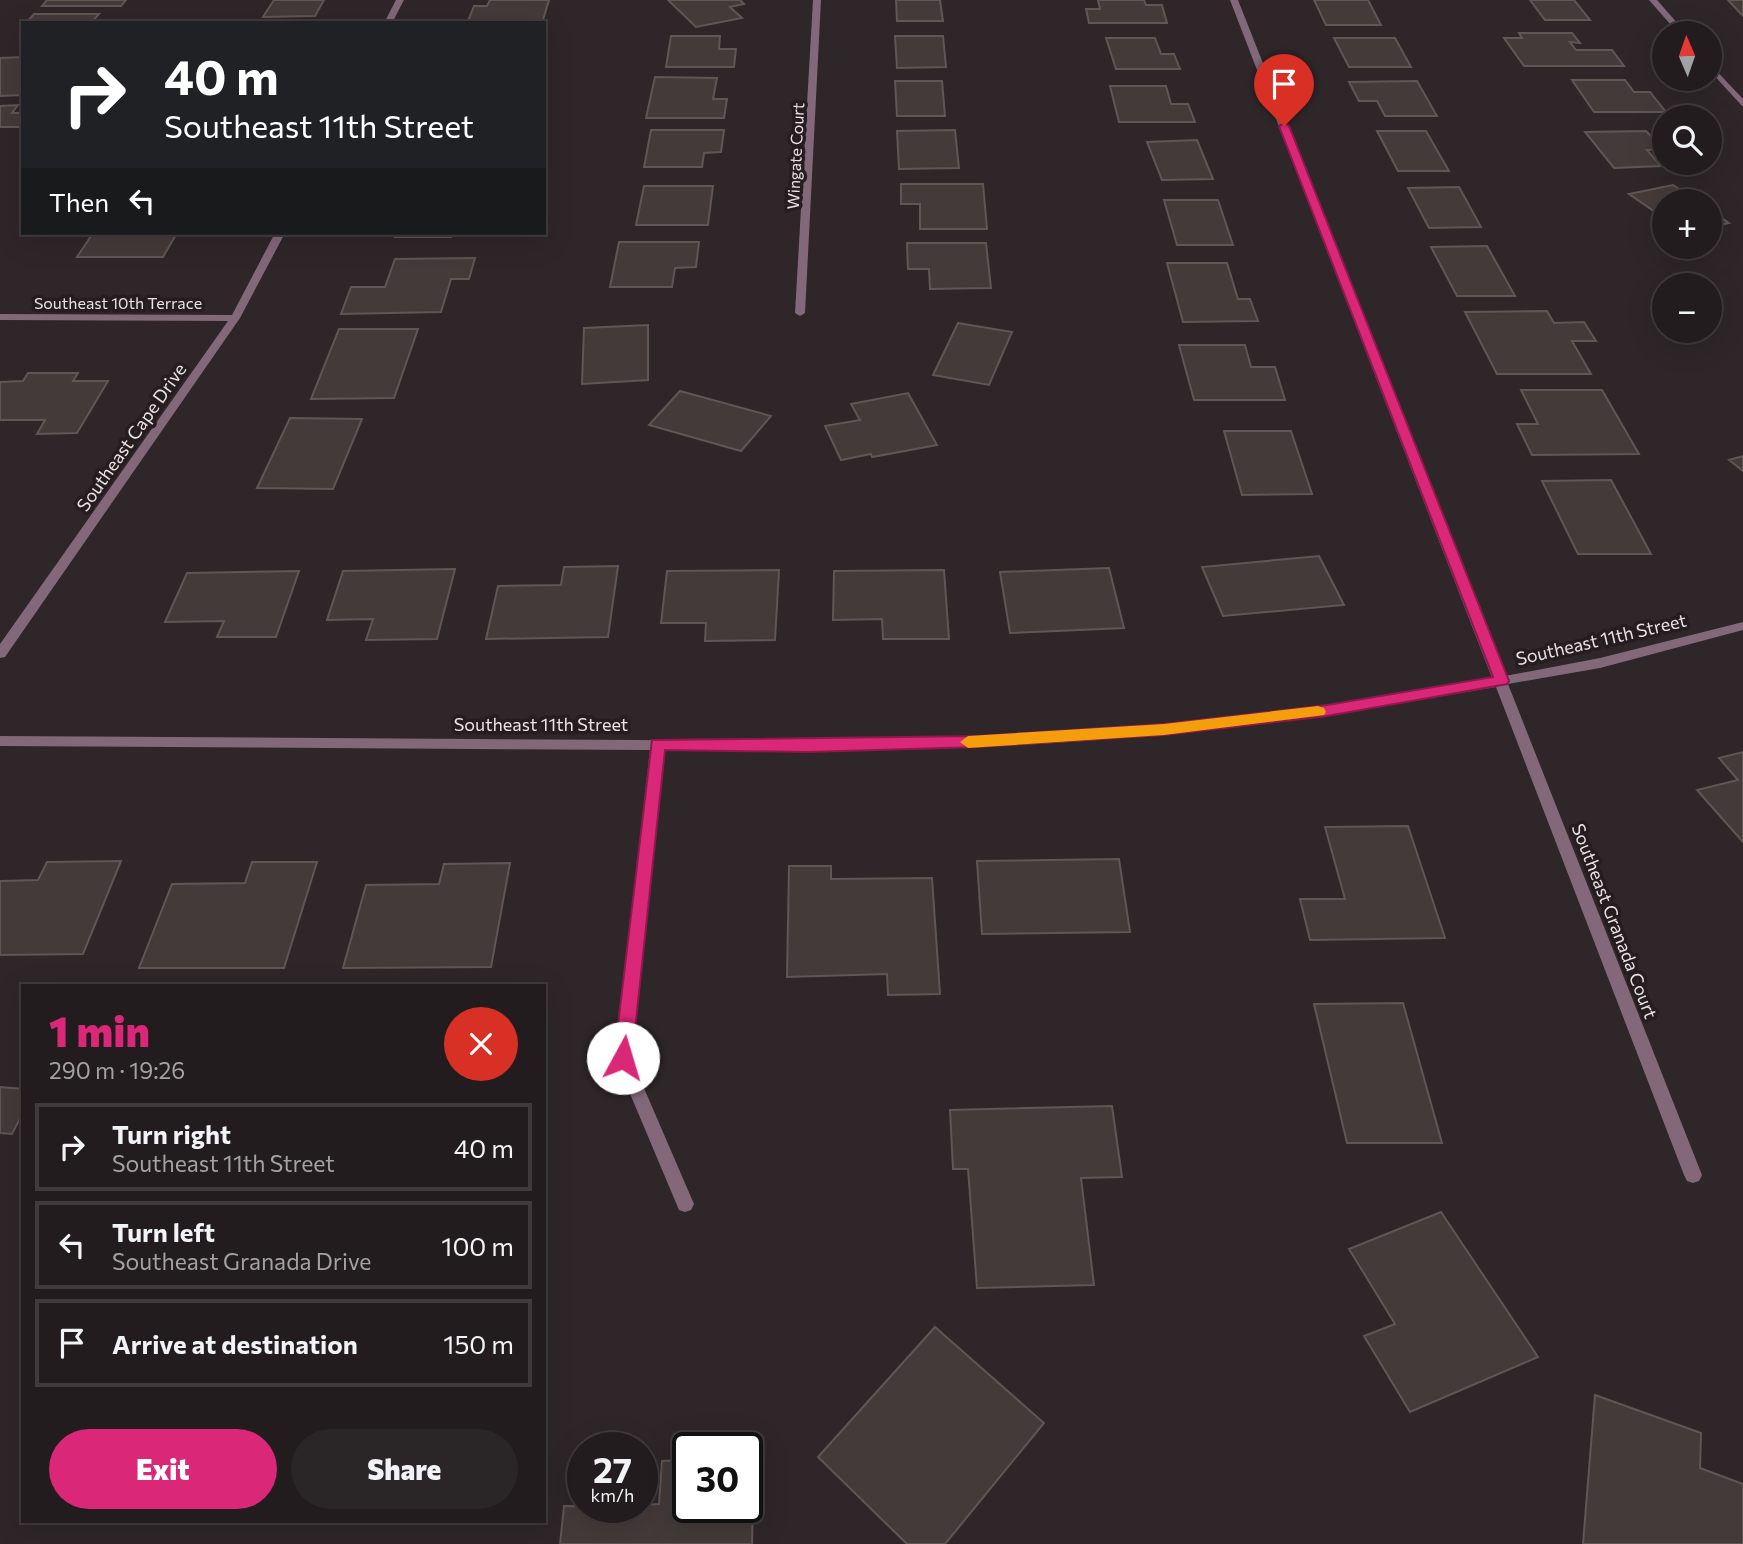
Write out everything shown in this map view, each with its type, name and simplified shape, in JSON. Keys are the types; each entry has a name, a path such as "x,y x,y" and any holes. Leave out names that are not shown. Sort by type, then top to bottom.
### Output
{"street":[{"path":"389,21 400,0"},
{"name":"Wingate Court","path":"800,313 817,0"},
{"name":"Southeast Granada Court","path":"1234,0 1693,1175"},
{"path":"1653,0 1671,21"},
{"path":"1722,80 1743,104"},
{"name":"Southeast Cape Drive","path":"0,654 235,318 278,235"},
{"name":"Southeast 10th Terrace","path":"0,317 235,318"},
{"name":"Southeast 11th Street","path":"0,741 808,746 979,741 1164,729 1327,710 1502,681 1600,663 1743,626"},
{"path":"658,744 623,1058 685,1205"}],"building":[{"path":"47,0 126,0 121,6 42,6"},
{"path":"274,0 324,0 315,16 263,17"},
{"path":"490,0 549,0 543,20 468,21 474,6 487,6"},
{"path":"668,0 740,0 744,4 730,7 742,18 696,27"},
{"path":"896,0 940,0 943,21 897,21"},
{"path":"1098,0 1144,0 1146,5 1162,5 1167,23 1089,23 1086,9 1100,9"},
{"path":"1314,0 1368,0 1381,25 1326,25"},
{"path":"1530,0 1574,0 1590,20 1545,20"},
{"path":"1728,0 1743,0 1743,16"},
{"path":"34,14 99,14 93,21 28,21"},
{"path":"1519,33 1572,33 1580,43 1570,42 1576,50 1612,50 1624,66 1524,66 1504,38 1522,38"},
{"path":"671,36 720,36 719,49 736,49 734,67 666,67"},
{"path":"895,36 943,36 946,67 897,68"},
{"path":"1106,38 1155,38 1161,54 1174,54 1180,69 1116,69"},
{"path":"1334,38 1395,38 1411,67 1349,67"},
{"path":"21,57 21,95 0,96 0,58"},
{"path":"655,77 717,78 713,99 727,99 724,118 646,118"},
{"path":"1572,80 1625,80 1634,92 1650,92 1660,105 1652,105 1652,112 1594,112"},
{"path":"895,81 942,81 945,116 897,116"},
{"path":"1417,81 1437,116 1385,116 1377,101 1359,101 1349,82"},
{"path":"1110,86 1166,86 1171,104 1188,104 1195,122 1119,122"},
{"path":"18,105 12,113 21,113 20,127 0,127 0,106"},
{"path":"651,130 724,130 721,152 704,153 702,167 644,167"},
{"path":"955,130 959,168 899,169 897,131"},
{"path":"1377,131 1426,131 1449,171 1398,171"},
{"path":"1646,131 1652,137 1652,150 1647,150 1652,156 1652,166 1614,168 1585,132"},
{"path":"1197,140 1213,179 1162,180 1147,142"},
{"path":"901,184 983,184 987,229 920,229 920,204 901,204"},
{"path":"1673,185 1679,189 1653,189"},
{"path":"644,186 713,186 708,225 636,225"},
{"path":"1459,187 1481,227 1429,228 1408,188"},
{"path":"1652,189 1652,210 1629,194"},
{"path":"1164,200 1218,200 1233,245 1177,245"},
{"path":"92,235 176,235 163,257 77,257"},
{"path":"396,235 452,235 451,237 395,237"},
{"path":"619,242 699,242 696,267 675,268 672,287 610,287"},
{"path":"907,243 986,243 991,288 930,289 929,269 908,269"},
{"path":"1487,246 1515,296 1457,296 1431,247"},
{"path":"475,258 469,279 451,279 441,312 341,314 351,287 385,287 395,259"},
{"path":"1167,263 1227,263 1238,299 1250,299 1258,321 1183,322"},
{"path":"1547,311 1554,323 1584,322 1596,341 1572,341 1591,374 1497,374 1465,312"},
{"path":"958,323 1012,332 989,385 933,375"},
{"path":"648,325 648,380 582,384 584,328"},
{"path":"339,329 418,329 394,398 311,399"},
{"path":"1179,345 1245,345 1251,367 1275,367 1285,400 1194,400"},
{"path":"28,373 78,373 73,381 108,381 77,433 37,434 45,420 0,420 0,382 23,381"},
{"path":"1521,390 1602,390 1639,454 1532,455 1517,424 1538,424"},
{"path":"680,391 771,416 741,451 649,425"},
{"path":"908,393 937,445 841,460 825,426 860,420 851,404"},
{"path":"290,418 362,419 333,489 257,488"},
{"path":"1224,431 1291,431 1312,494 1242,495"},
{"path":"1743,456 1743,471 1729,460"},
{"path":"1611,480 1651,554 1578,554 1542,481"},
{"path":"1319,556 1344,605 1223,616 1202,567"},
{"path":"618,566 608,637 486,639 498,586 561,585 564,567"},
{"path":"1109,568 1124,628 1010,633 1000,572"},
{"path":"455,569 437,639 366,640 373,619 327,620 343,571"},
{"path":"779,570 775,640 705,641 706,623 661,623 667,571"},
{"path":"944,570 949,639 883,639 882,619 833,620 834,571"},
{"path":"299,571 276,637 217,637 224,621 165,622 187,573"},
{"path":"1743,752 1743,842 1697,790 1738,780 1719,758"},
{"path":"1408,826 1445,938 1310,940 1300,899 1345,899 1325,827"},
{"path":"1119,859 1130,932 982,934 977,861"},
{"path":"121,861 83,954 0,955 0,881 38,880 47,862"},
{"path":"252,862 317,862 284,968 139,968 172,884 245,883"},
{"path":"510,863 491,967 343,968 366,885 439,884 444,864"},
{"path":"789,866 831,866 831,879 932,878 940,994 888,995 887,974 787,977"},
{"path":"1403,1003 1442,1143 1347,1143 1314,1004"},
{"path":"0,1087 21,1089 21,1117 12,1134 0,1133"},
{"path":"1112,1106 1122,1177 1081,1178 1094,1285 977,1288 968,1169 953,1169 950,1110"},
{"path":"1441,1212 1538,1357 1410,1412 1364,1336 1395,1324 1349,1249"},
{"path":"935,1327 1044,1423 945,1544 907,1544 818,1457"},
{"path":"1595,1395 1701,1433 1700,1468 1743,1484 1743,1544 1583,1544"},
{"path":"662,1461 672,1461 672,1523 752,1523 752,1544 560,1544 564,1506 567,1506 567,1523 658,1523"}],"slow traffic":[{"path":"968,742 1164,729 1318,712"}],"route":[{"path":"623,1058 658,744 808,746 979,741 1164,729 1327,710 1502,681 1284,126"}]}
